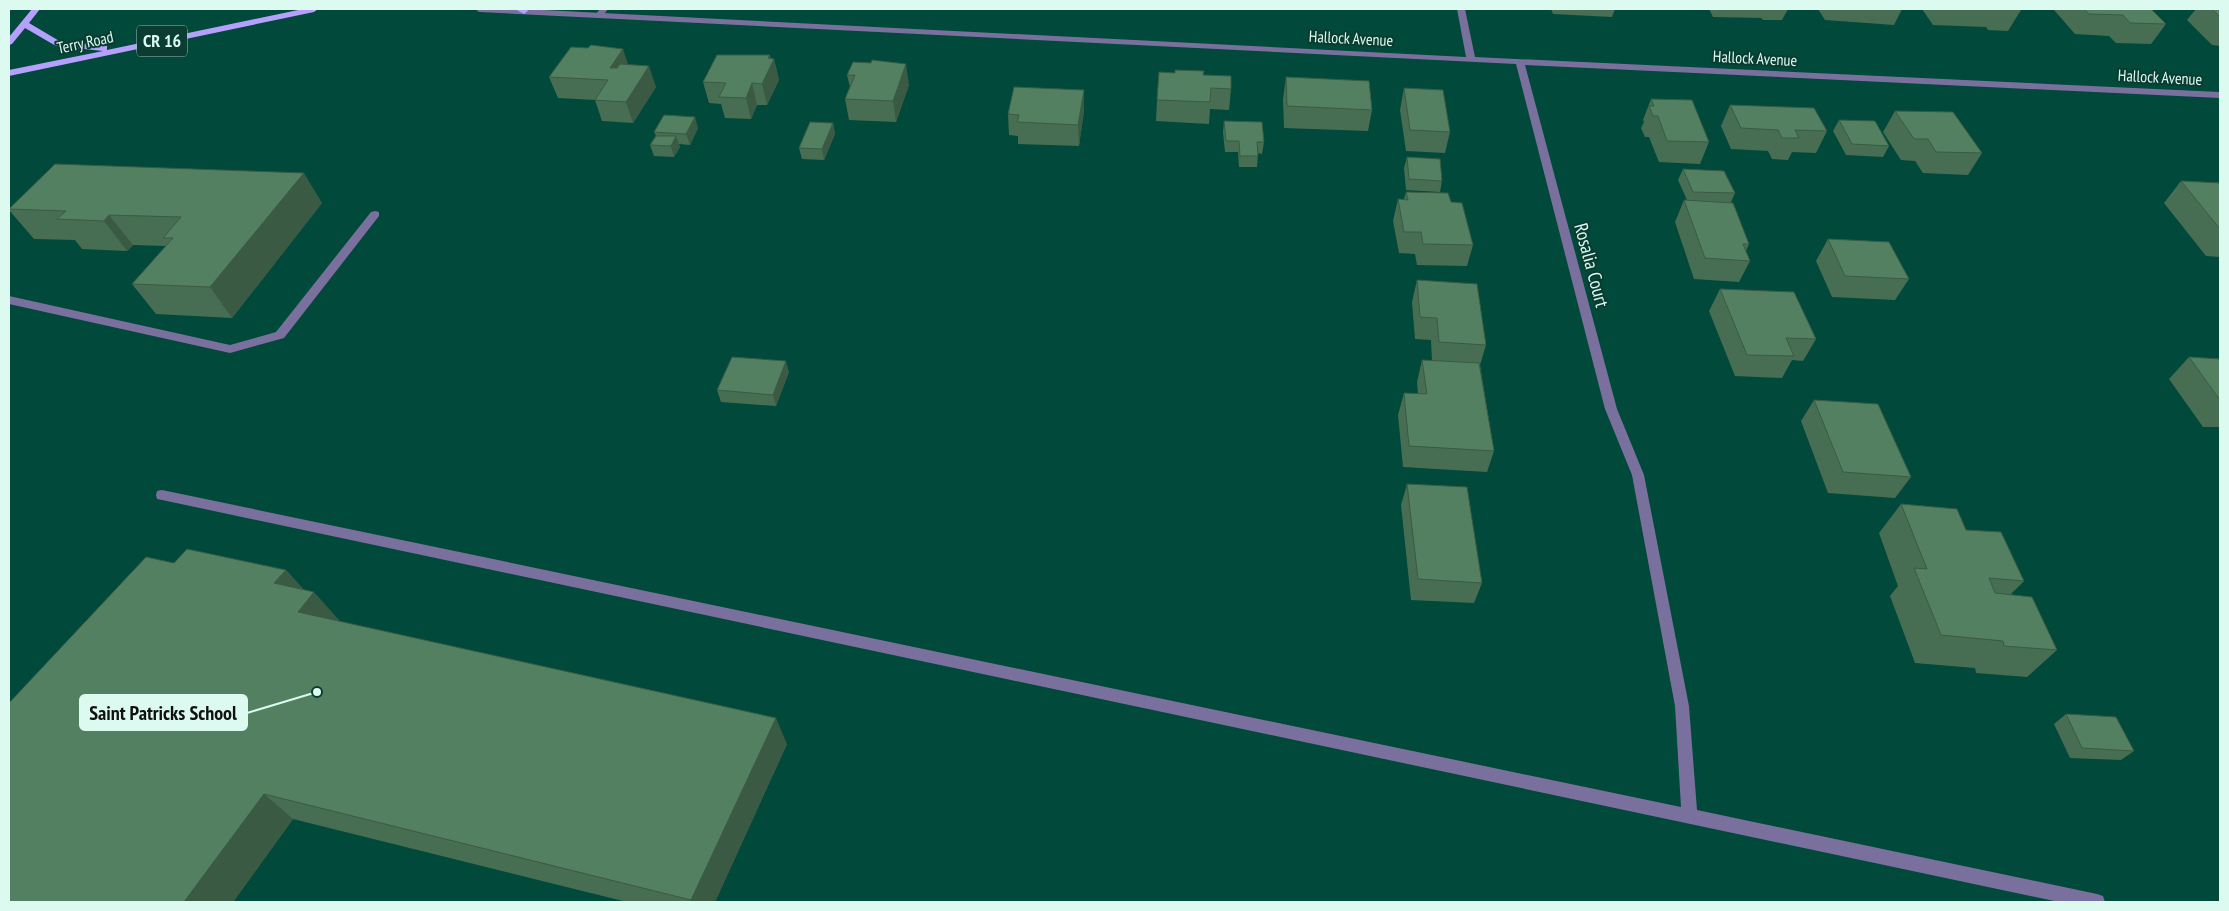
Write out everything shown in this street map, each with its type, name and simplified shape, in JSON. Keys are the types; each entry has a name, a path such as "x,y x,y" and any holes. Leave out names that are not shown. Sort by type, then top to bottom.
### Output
{"main road":[{"path":"9,42 36,9"},
{"name":"Terry Road","path":"9,73 314,9"},
{"path":"24,24 59,44 86,48 129,48"}],"street":[{"name":"Hallock Avenue","path":"480,9 601,12 1520,62 2220,95"},
{"path":"1461,9 1471,59"},
{"name":"Rosalia Court","path":"1520,62 1611,409 1638,474 1682,706 1690,817"},
{"path":"9,300 230,349 280,335 375,214"},
{"path":"162,495 2097,902"}],"building":[{"path":"2084,9 2151,9 2166,24 2130,23 2123,15 2089,14"},
{"path":"2212,9 2220,9 2220,17"},
{"path":"591,45 623,49 610,68 617,68 620,64 649,66 626,102 595,100 608,80 549,77 571,47 588,48"},
{"path":"717,55 770,55 768,58 774,59 762,84 752,83 746,98 719,97 726,83 703,82"},
{"path":"872,60 906,64 893,101 845,99 855,75 847,75 853,62 871,63"},
{"path":"1175,70 1204,71 1203,75 1231,76 1231,89 1211,88 1210,102 1157,100 1159,72 1175,73"},
{"path":"1286,77 1369,81 1372,110 1287,106"},
{"path":"1014,87 1084,90 1078,125 1017,122 1019,115 1008,114"},
{"path":"1404,88 1443,90 1450,132 1410,130"},
{"path":"1651,99 1692,100 1709,142 1667,141 1658,116 1653,116 1649,106 1654,106"},
{"path":"1730,105 1814,108 1827,131 1795,130 1799,138 1782,138 1778,130 1741,128"},
{"path":"1895,111 1953,112 1982,153 1936,152 1928,139 1914,139"},
{"path":"664,115 695,117 686,134 654,132"},
{"path":"1839,120 1875,121 1889,146 1852,144"},
{"path":"1224,121 1262,122 1264,142 1257,142 1258,156 1240,156 1239,141 1226,141"},
{"path":"810,122 833,123 822,149 799,148"},
{"path":"656,136 676,136 671,146 650,145"},
{"path":"1407,157 1440,159 1442,181 1409,179"},
{"path":"55,164 304,173 210,287 132,284 173,238 163,238 181,217 109,215 104,221 57,219 66,211 9,209"},
{"path":"1683,169 1724,171 1735,193 1693,192"},
{"path":"2181,181 2220,183 2220,229"},
{"path":"1406,192 1448,193 1451,202 1462,203 1473,245 1423,244 1421,232 1404,232 1398,199 1408,200"},
{"path":"1684,200 1733,203 1749,244 1743,244 1750,261 1705,258"},
{"path":"1828,239 1889,242 1909,279 1845,276"},
{"path":"1417,280 1477,284 1486,345 1439,342 1437,318 1420,317"},
{"path":"1720,289 1794,292 1816,339 1786,338 1794,356 1747,355"},
{"path":"732,357 786,361 773,395 717,390"},
{"path":"2189,357 2220,359 2220,400"},
{"path":"1422,360 1479,363 1494,451 1409,446 1404,393 1427,394"},
{"path":"1814,400 1878,404 1911,477 1843,472"},
{"path":"1407,484 1467,487 1482,583 1418,579"},
{"path":"1901,504 1957,509 1966,530 2001,532 2024,581 1989,578 1995,593 2032,597 2057,650 2004,646 2003,641 1941,635 1914,568 1927,569"},
{"path":"187,549 286,570 274,583 314,592 298,612 776,718 691,900 264,794 184,902 9,902 9,703 146,557 174,563"},
{"path":"2066,714 2116,717 2134,751 2082,748"}],"place":[{"name":"Saint Patricks School","path":"317,692"}]}
